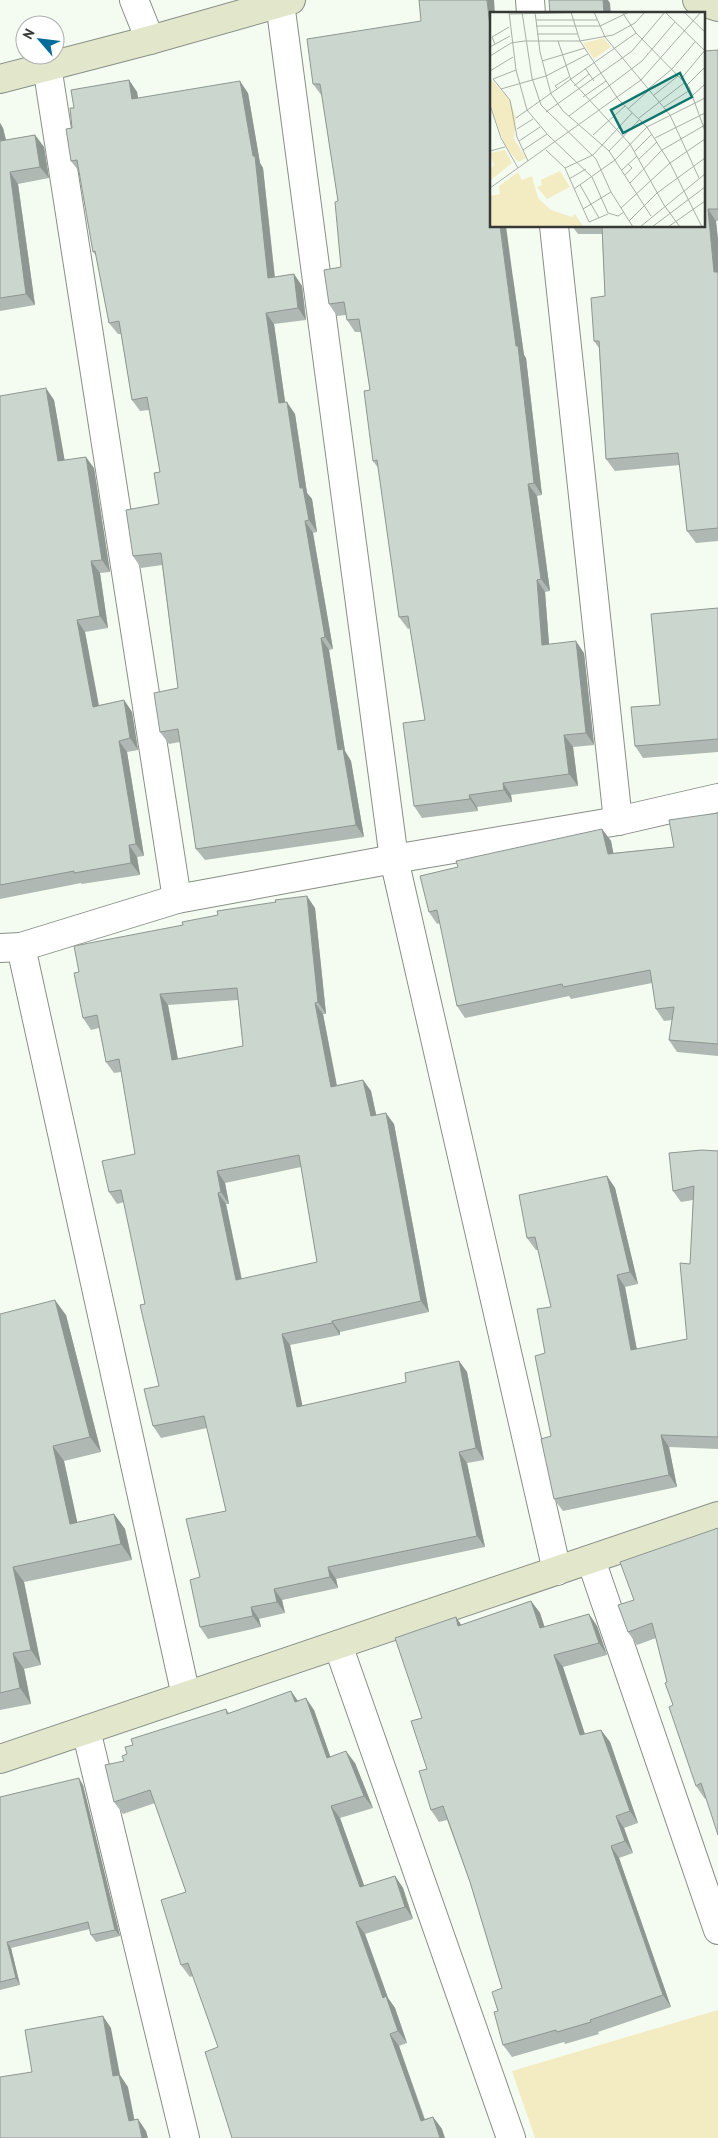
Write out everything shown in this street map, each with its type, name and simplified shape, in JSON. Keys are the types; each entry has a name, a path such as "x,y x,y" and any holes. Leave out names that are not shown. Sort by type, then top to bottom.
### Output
{"street":[{"path":"134,0 150,40"},
{"path":"697,0 718,7"},
{"path":"0,79 285,2 394,859 557,1571"},
{"path":"48,66 177,899"},
{"path":"554,228 618,821"},
{"path":"186,1696 10,947 177,899 394,859 618,821 718,798"},
{"path":"0,1759 718,1516"},
{"path":"591,1560 718,1930"},
{"path":"338,1645 510,2138"},
{"path":"86,1730 185,2138"}],"shaded area":[{"path":"718,2010 718,2138 535,2138 512,2071"}],"building":[{"path":"419,0 487,0 490,26 490,228 500,228 516,346 518,346 534,483 528,484 541,579 537,580 542,645 576,641 586,733 564,735 569,774 503,783 504,790 469,795 470,799 414,806 403,723 425,720 408,616 399,617 377,460 373,461 364,391 370,390 359,319 347,320 344,302 329,304 324,270 341,267 335,202 338,201 320,84 313,84 307,39 421,21"},
{"path":"549,0 603,0 604,12 550,12"},
{"path":"718,50 718,209 708,209 714,272 718,272 718,528 687,531 678,453 606,459 599,341 594,341 591,298 605,296 602,228 706,228 706,51"},
{"path":"129,80 132,99 240,81 253,156 255,156 268,278 294,274 298,308 266,313 279,403 287,402 300,488 303,488 309,520 305,521 325,637 321,638 338,750 343,749 356,825 196,849 178,729 160,732 154,693 178,688 161,553 133,556 126,510 159,504 154,473 160,472 147,397 132,400 119,321 109,323 95,251 93,252 77,160 71,161 66,129 72,128 70,108 74,108 71,90"},
{"path":"35,135 40,167 10,172 26,294 0,298 0,141"},
{"path":"46,388 58,461 86,457 102,560 91,561 100,616 77,620 93,707 124,700 130,738 119,741 136,844 129,845 131,863 74,873 74,871 0,885 0,396"},
{"path":"718,608 718,739 635,746 631,707 660,705 651,614"},
{"path":"718,813 718,1044 669,1040 674,1007 656,1009 650,970 563,987 562,984 457,1006 437,910 429,912 420,876 458,867 456,861 602,829 608,854 674,847 669,820"},
{"path":"307,896 318,1002 315,1003 331,1087 363,1080 371,1116 386,1113 421,1301 282,1334 297,1407 406,1382 405,1373 459,1361 476,1448 459,1452 477,1536 328,1567 330,1577 274,1589 277,1602 251,1607 253,1616 200,1627 190,1580 200,1577 186,1519 226,1511 204,1416 153,1426 144,1389 159,1386 140,1305 145,1304 121,1190 109,1192 102,1161 135,1154 119,1059 106,1062 97,1015 83,1018 74,973 79,972 74,946 183,925 182,922 218,915 217,911 276,902 275,900","holes":["237,988 243,1046 172,1060 160,994","299,1155 317,1262 236,1280 218,1193 221,1192 217,1171"]},
{"path":"702,1150 718,1151 718,1437 661,1435 669,1475 554,1499 541,1439 551,1436 535,1356 545,1353 537,1309 551,1307 535,1237 527,1238 519,1195 607,1176 630,1272 617,1275 631,1350 687,1339 680,1263 690,1264 694,1186 673,1191 669,1153"},
{"path":"55,1300 90,1437 53,1446 70,1524 114,1514 121,1544 13,1567 31,1650 13,1653 20,1688 0,1693 0,1314"},
{"path":"718,1528 718,1835 701,1783 696,1786 669,1707 673,1705 665,1683 667,1682 652,1623 628,1632 618,1605 634,1600 620,1562"},
{"path":"531,1601 540,1628 589,1614 599,1643 554,1655 580,1735 601,1730 630,1811 616,1816 625,1841 611,1846 663,1995 590,2020 591,2022 503,2045 494,2012 498,2011 492,1992 502,1988 470,1882 443,1806 431,1810 419,1771 427,1769 411,1721 422,1718 395,1638 456,1617 458,1626"},
{"path":"291,1691 295,1702 306,1698 327,1758 346,1751 364,1796 331,1806 360,1887 395,1876 405,1907 356,1922 383,1998 386,1996 398,2031 390,2034 421,2121 433,2117 440,2138 232,2138 205,2052 218,2047 188,1963 181,1965 161,1900 186,1892 150,1790 114,1802 105,1765 124,1761 122,1756 127,1754 125,1747 133,1745 131,1739 226,1709 227,1714"},
{"path":"79,1778 115,1930 91,1935 88,1922 7,1942 16,1978 0,1982 0,1797"},
{"path":"103,2016 113,2076 119,2075 129,2121 138,2119 142,2138 0,2138 0,2077 32,2072 25,2030"}]}
